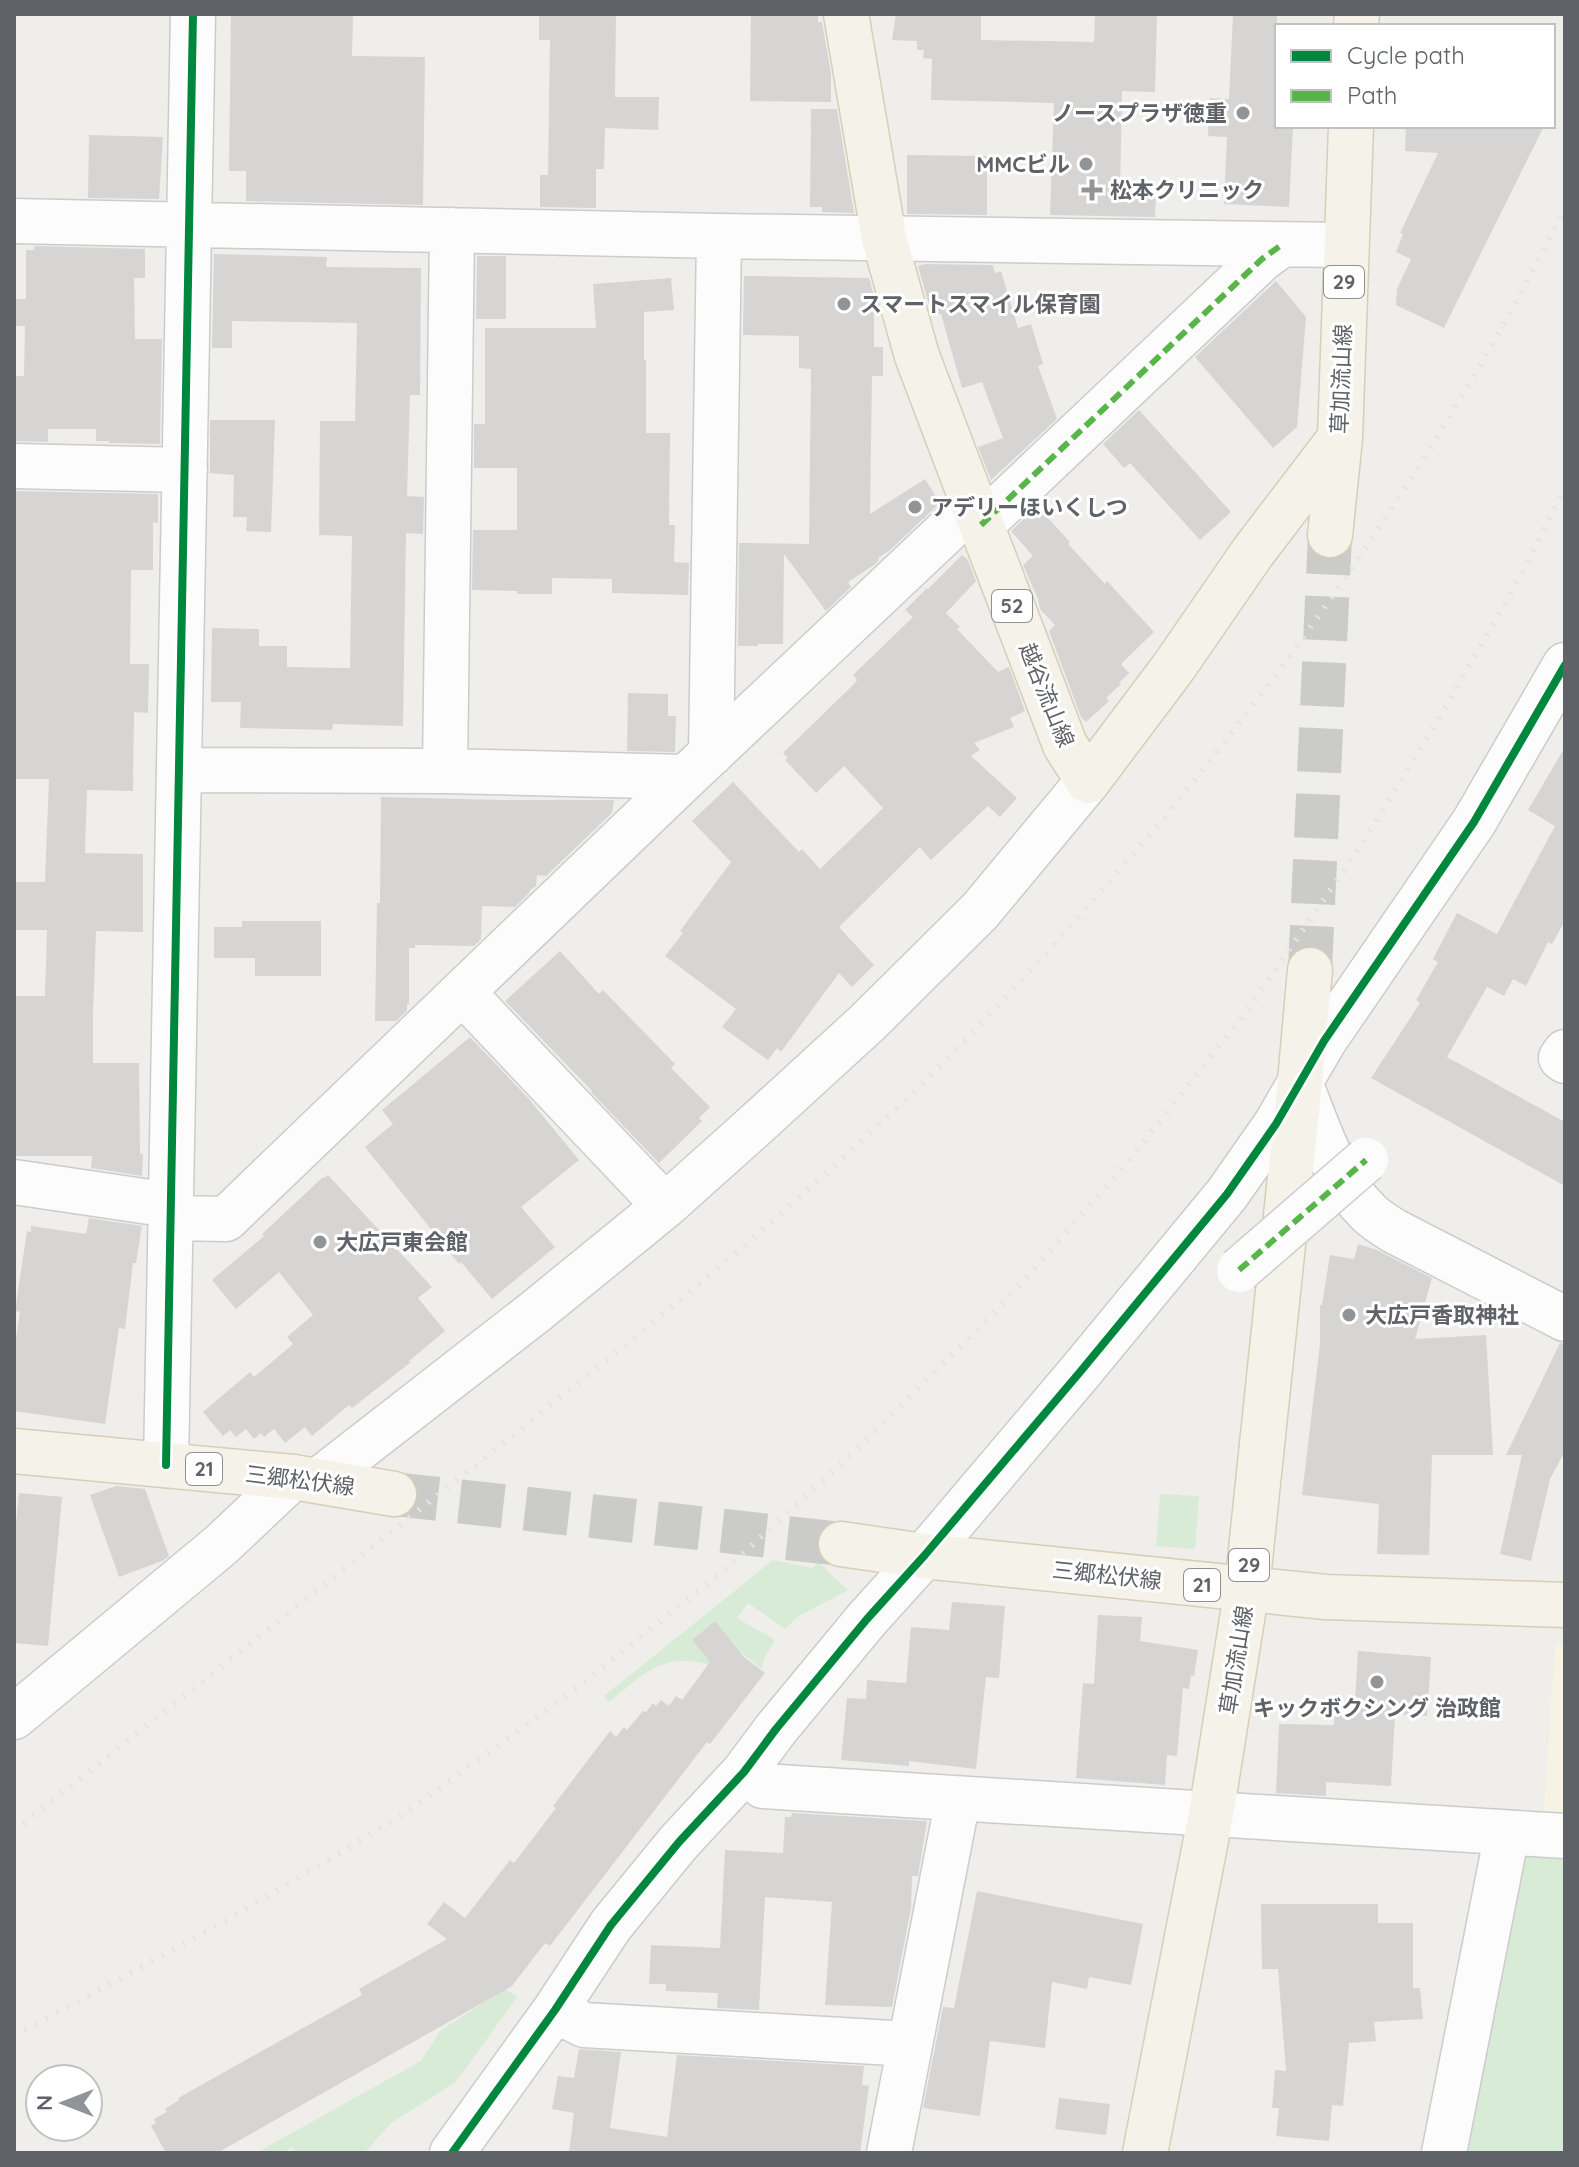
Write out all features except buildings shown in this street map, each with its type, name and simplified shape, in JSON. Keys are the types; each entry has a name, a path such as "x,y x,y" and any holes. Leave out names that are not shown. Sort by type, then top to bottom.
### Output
{"main road":[{"name":"越谷流山線","path":"846,14 884,238 917,356 1065,745 1088,781 1173,668 1253,552 1340,438"},
{"name":"草加流山線","path":"1330,535 1340,438 1351,128"},
{"name":"草加流山線","path":"1145,2153 1211,1814 1247,1588 1310,970"},
{"name":"三郷松伏線","path":"14,1451 306,1478 394,1494"},
{"name":"三郷松伏線","path":"841,1544 924,1556 1326,1597 1565,1605"}],"street":[{"path":"166,1465 193,14"},
{"path":"14,221 1346,245"},
{"path":"445,771 452,230"},
{"path":"698,765 719,236"},
{"path":"14,1182 226,1219 698,765 1280,246"},
{"path":"14,466 185,470"},
{"path":"452,2153 555,2010 611,1925 679,1842 744,1772 867,1619 1071,1384 1227,1194 1276,1124 1330,1031 1474,822 1563,673"},
{"path":"180,770 445,771 698,765"},
{"path":"14,1717 306,1478 535,1312 665,1206 867,1023 980,911 1088,781"},
{"path":"463,993 665,1206"},
{"path":"1565,1052 1561,1058 1565,1061"},
{"path":"1300,1082 1328,1155 1371,1215 1394,1231 1565,1319"},
{"path":"1239,1270 1366,1160"},
{"path":"744,1772 763,1786 1565,1836"},
{"path":"889,2153 958,1799"},
{"path":"1444,2153 1507,1833"},
{"path":"555,2010 584,2025 910,2044"}],"shaded area":[{"path":"1555,1645 1565,1645 1565,1823 1543,1822"}],"green space":[{"path":"1160,1494 1199,1496 1195,1549 1156,1546"},
{"path":"773,1560 813,1568 818,1562 848,1590 797,1617 785,1629 748,1603 737,1618 775,1640 762,1669 732,1645 716,1667 698,1662 670,1662 646,1673 609,1702 604,1696"},
{"path":"1565,1849 1565,2153 1457,2153 1512,1855"},
{"path":"501,1986 517,1997 456,2082 391,2123 364,2153 294,2153 293,2147 282,2153 256,2153 421,2061 440,2031 495,1995"}],"tunnel":[{"path":"1310,970 1330,535"},
{"path":"394,1494 841,1544"}],"railway":[{"path":"14,1831 533,1420 713,1272 902,1104 1015,988 1194,781 1277,673 1356,562 1431,447 1565,209"},
{"path":"14,2036 226,1921 398,1818 561,1700 726,1569 867,1440 1009,1297 1131,1158 1246,1012 1360,847 1443,712 1525,568 1565,487"}],"marked path":[{"path":"981,525 1262,259 1280,246"},
{"path":"1239,1270 1366,1160"}],"cycle path":[{"path":"166,1465 193,14"},
{"path":"452,2153 555,2010 611,1925 679,1842 744,1772 867,1619 1080,1372 1227,1194 1276,1124 1324,1041 1474,822 1565,665"}],"place":[{"name":"ノースプラザ徳重","path":"1243,113"},
{"name":"MMCビル","path":"1086,164"},
{"name":"松本クリニック","path":"1092,190"},
{"name":"スマートスマイル保育園","path":"844,304"},
{"name":"アデリーほいくしつ","path":"915,507"},
{"name":"大広戸東会館","path":"320,1242"},
{"name":"大広戸香取神社","path":"1349,1315"},
{"name":"キックボクシング 治政館","path":"1377,1682"}]}
